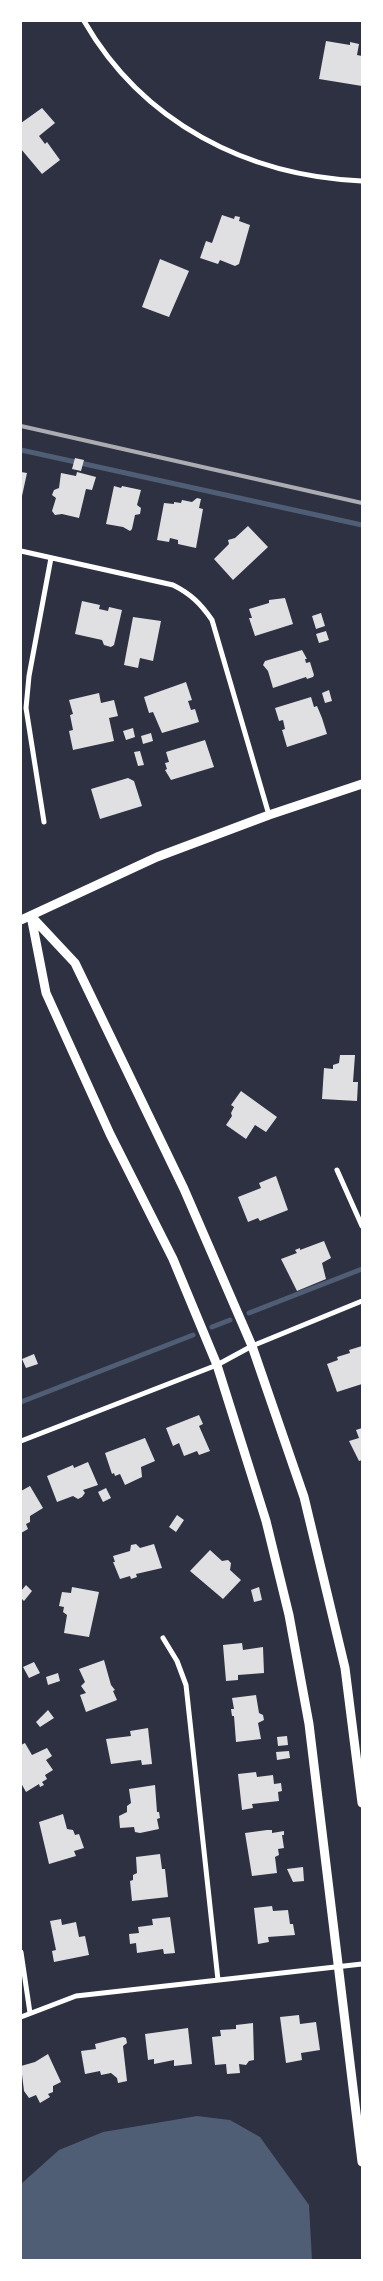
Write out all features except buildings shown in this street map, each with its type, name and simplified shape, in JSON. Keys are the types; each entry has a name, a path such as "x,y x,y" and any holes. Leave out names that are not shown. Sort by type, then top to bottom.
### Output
{"street":[{"path":"84,21 116,66 133,85 188,130 228,152 270,167 314,178 362,181"},
{"path":"21,551 174,585 189,593 202,605 212,620 269,815"},
{"path":"44,822 26,708 29,676 51,558"},
{"path":"21,920 157,857 269,815 362,784"},
{"path":"31,916 75,962 184,1189 252,1346 304,1497 345,1668 362,1803"},
{"path":"31,916 46,993 110,1134 173,1259 217,1365 266,1521 289,1615 308,1724 362,2162"},
{"path":"337,1170 362,1226"},
{"path":"21,1441 217,1365 252,1346 362,1300"},
{"path":"163,1638 177,1661 186,1685 218,1980"},
{"path":"21,1952 30,2013"},
{"path":"21,2017 76,1996 362,1964"}],"water":[{"path":"197,2116 230,2120 260,2137 309,2205 312,2260 21,2260 21,2184 59,2150 103,2132"}],"waterway":[{"path":"21,450 362,525"},
{"path":"249,1313 362,1269"},
{"path":"212,1327 230,1320"},
{"path":"21,1402 193,1335"}],"railway":[{"path":"21,426 362,503"}]}
